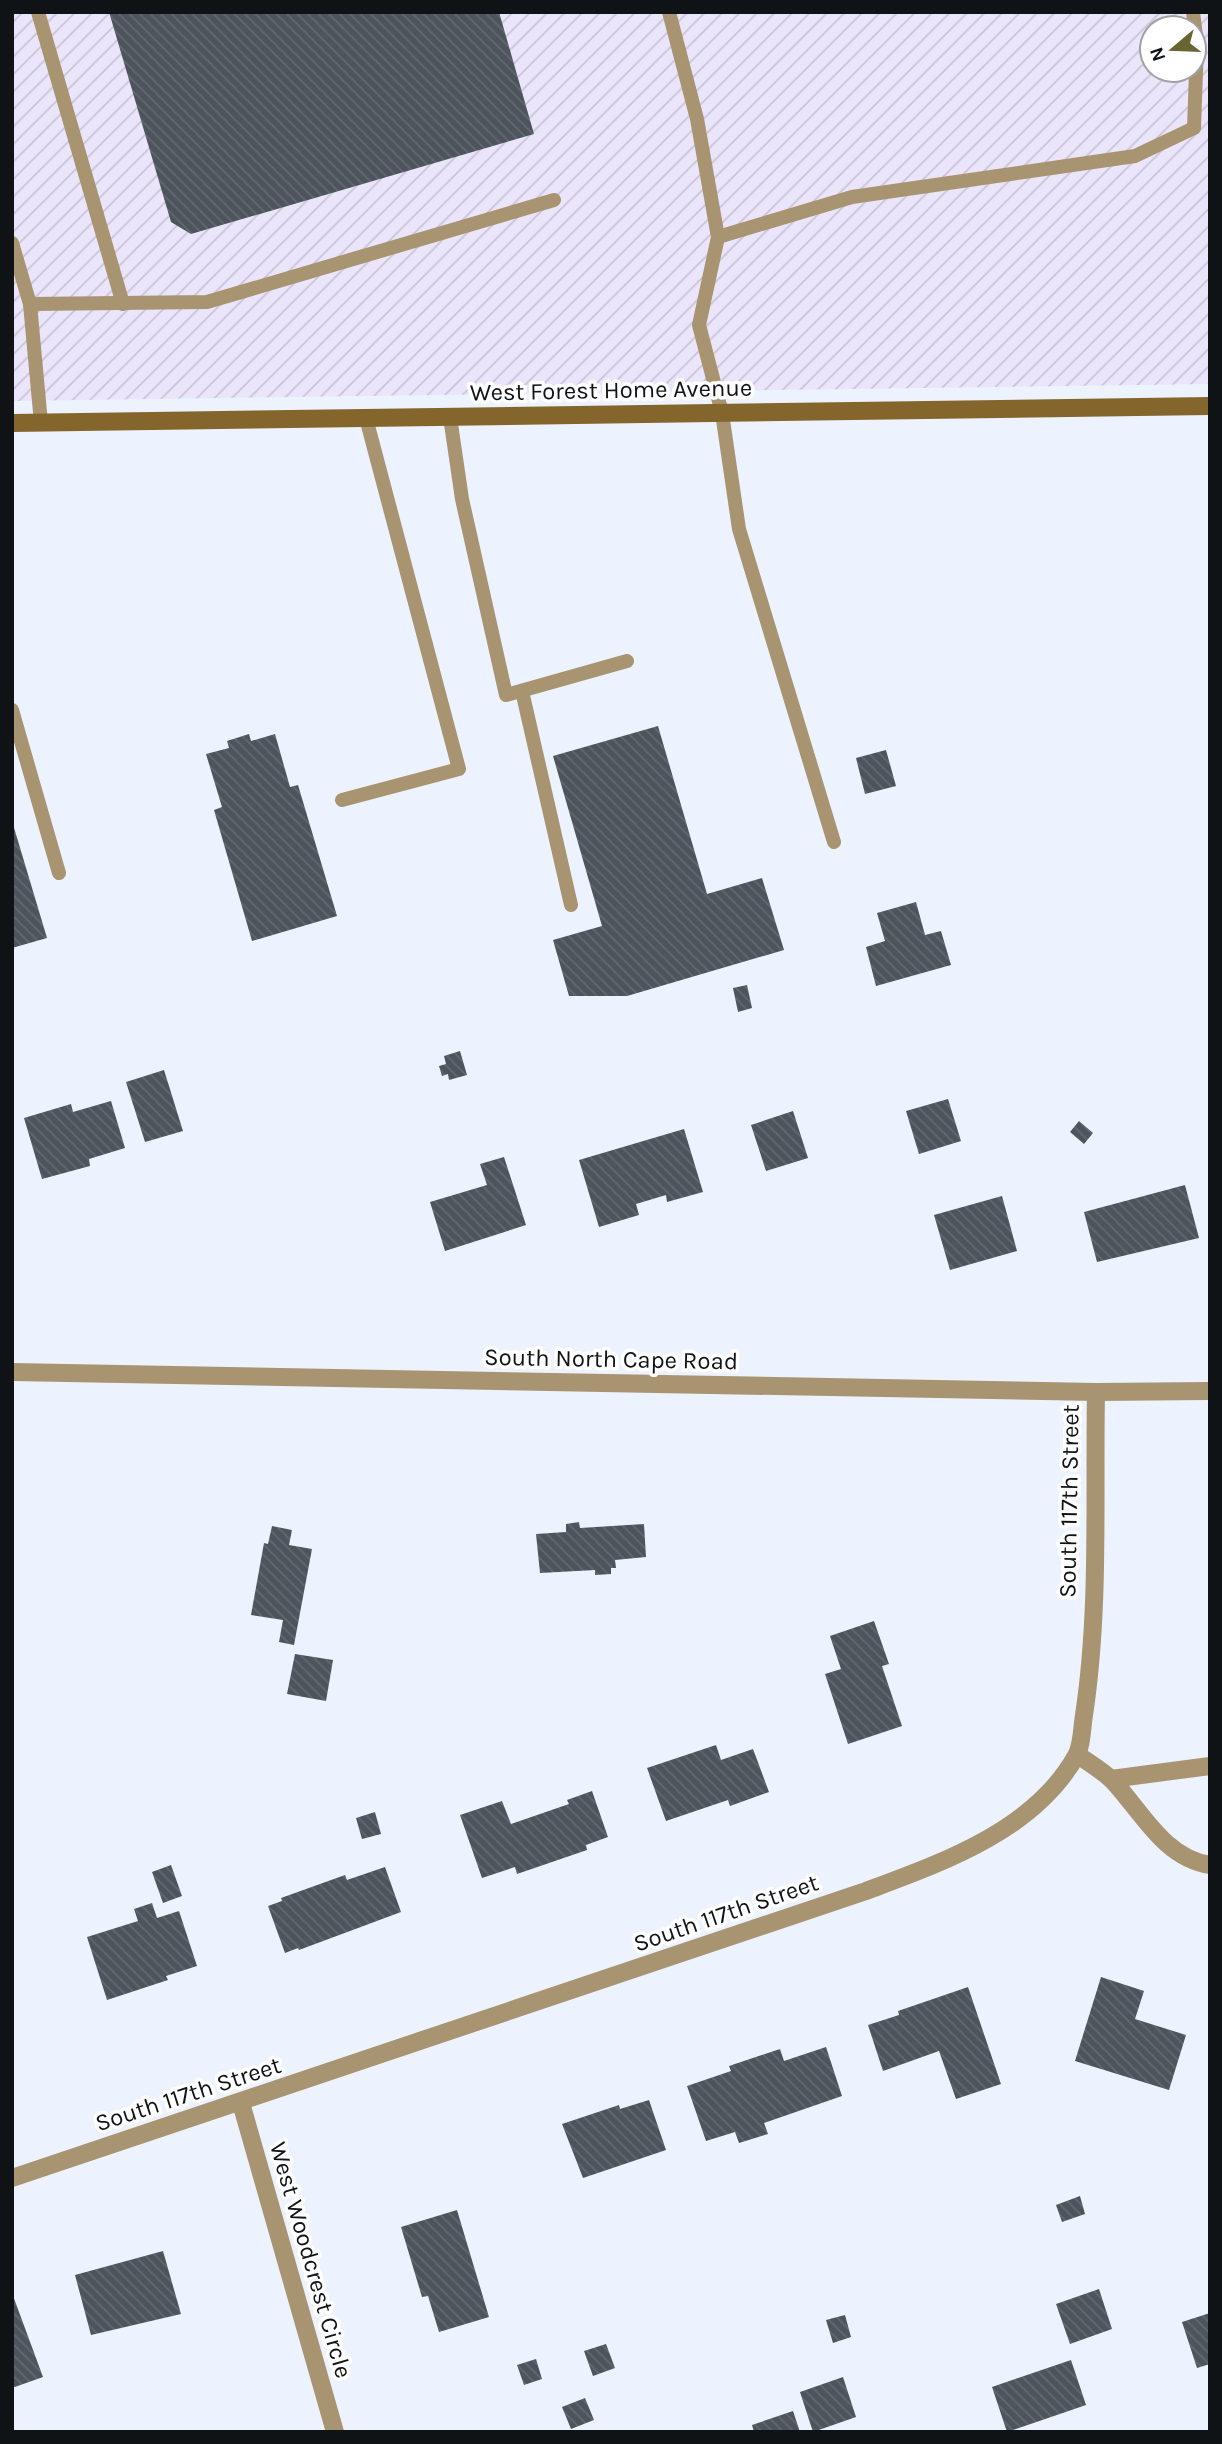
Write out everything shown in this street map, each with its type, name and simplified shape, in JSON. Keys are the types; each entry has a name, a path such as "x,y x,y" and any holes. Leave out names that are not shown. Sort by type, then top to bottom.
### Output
{"main road":[{"name":"West Forest Home Avenue","path":"12,423 1210,406"}],"street":[{"name":"South North Cape Road","path":"12,1372 1096,1392 1210,1391"},
{"name":"South 117th Street","path":"12,2178 866,1891 940,1864 1004,1829 1048,1792 1077,1755 1088,1684 1096,1392"},
{"path":"1077,1755 1111,1779 1157,1835 1180,1856 1210,1865"},
{"path":"1111,1779 1210,1766"},
{"name":"West Woodcrest Circle","path":"241,2102 335,2432"}],"lane":[{"path":"38,12 123,304"},
{"path":"669,12 696,119 718,237 699,325 722,413 739,529 834,842"},
{"path":"718,237 852,197 1135,156 1159,145 1194,128 1197,44 1194,12"},
{"path":"30,304 207,302 554,200"},
{"path":"12,243 30,304 41,423"},
{"path":"450,417 462,499 506,695 627,660"},
{"path":"342,800 459,769 366,418"},
{"path":"522,691 571,905"},
{"path":"12,710 59,873"}],"shaded area":[{"path":"12,12 1210,12 1210,384 12,401"}],"building":[{"path":"109,12 499,12 534,134 191,234 171,222"},
{"path":"658,726 707,894 762,878 784,950 627,996 569,996 553,940 602,926 553,756"},
{"path":"249,734 251,741 275,734 290,787 298,785 337,916 252,941 214,810 222,807 206,754 229,748 227,741"},
{"path":"886,750 896,786 865,794 856,758"},
{"path":"12,821 47,938 12,948"},
{"path":"916,902 925,935 941,931 951,965 876,986 866,947 885,941 877,913"},
{"path":"747,985 752,1008 738,1012 733,988"},
{"path":"460,1051 467,1075 449,1080 448,1074 442,1076 439,1066 446,1064 444,1056"},
{"path":"164,1070 183,1131 145,1142 126,1082"},
{"path":"948,1099 961,1141 919,1154 906,1111"},
{"path":"111,1101 125,1148 89,1159 90,1166 42,1179 24,1118 71,1104 73,1112"},
{"path":"793,1111 808,1158 766,1171 751,1125"},
{"path":"1079,1121 1093,1133 1084,1144 1070,1132"},
{"path":"684,1129 703,1192 667,1202 666,1195 636,1204 639,1215 599,1227 579,1160"},
{"path":"504,1157 526,1225 445,1251 430,1202 487,1185 480,1164"},
{"path":"1185,1185 1199,1238 1097,1262 1084,1212"},
{"path":"1002,1196 1017,1251 950,1270 934,1215"},
{"path":"579,1522 580,1528 644,1524 646,1557 615,1560 616,1568 611,1568 611,1574 595,1575 595,1570 540,1573 536,1534 566,1532 566,1524"},
{"path":"272,1526 292,1530 289,1545 312,1549 294,1645 279,1642 283,1620 251,1615 264,1543 268,1544"},
{"path":"874,1621 889,1664 882,1666 902,1726 848,1744 825,1674 841,1669 830,1636"},
{"path":"295,1654 333,1660 326,1701 287,1694"},
{"path":"716,1745 721,1760 753,1749 769,1792 730,1806 728,1800 666,1821 647,1768"},
{"path":"592,1791 608,1837 586,1845 587,1850 517,1874 515,1867 482,1878 460,1815 502,1801 511,1824 569,1804 567,1800"},
{"path":"375,1812 381,1834 362,1839 356,1818"},
{"path":"171,1865 182,1896 163,1903 152,1872"},
{"path":"385,1867 401,1912 285,1953 268,1906 282,1901 281,1898 345,1875 347,1880"},
{"path":"152,1903 157,1918 179,1911 197,1966 166,1976 168,1980 107,2000 87,1937 138,1921 134,1909"},
{"path":"1101,1977 1144,1991 1135,2019 1186,2035 1169,2090 1075,2061"},
{"path":"968,1987 1001,2084 956,2099 939,2051 883,2071 868,2025 899,2015 898,2011"},
{"path":"826,2047 842,2096 764,2123 768,2134 739,2143 735,2132 706,2141 687,2086 731,2071 729,2066 780,2049 784,2061"},
{"path":"649,2100 666,2150 583,2178 562,2124 619,2105 620,2109"},
{"path":"1080,2196 1085,2214 1062,2222 1056,2205"},
{"path":"457,2210 489,2317 439,2332 428,2296 422,2297 401,2227"},
{"path":"163,2251 181,2314 91,2335 75,2275"},
{"path":"1099,2289 1112,2329 1070,2344 1056,2304"},
{"path":"12,2293 43,2377 12,2388"},
{"path":"1210,2313 1210,2364 1197,2368 1182,2322"},
{"path":"845,2315 851,2337 833,2343 826,2320"},
{"path":"606,2344 615,2368 593,2376 584,2351"},
{"path":"536,2359 542,2379 524,2385 517,2365"},
{"path":"1071,2360 1086,2405 1007,2432 992,2387"},
{"path":"843,2377 856,2417 813,2432 800,2392"},
{"path":"585,2398 594,2420 571,2429 562,2407"},
{"path":"793,2411 800,2432 754,2432 752,2425"}]}
